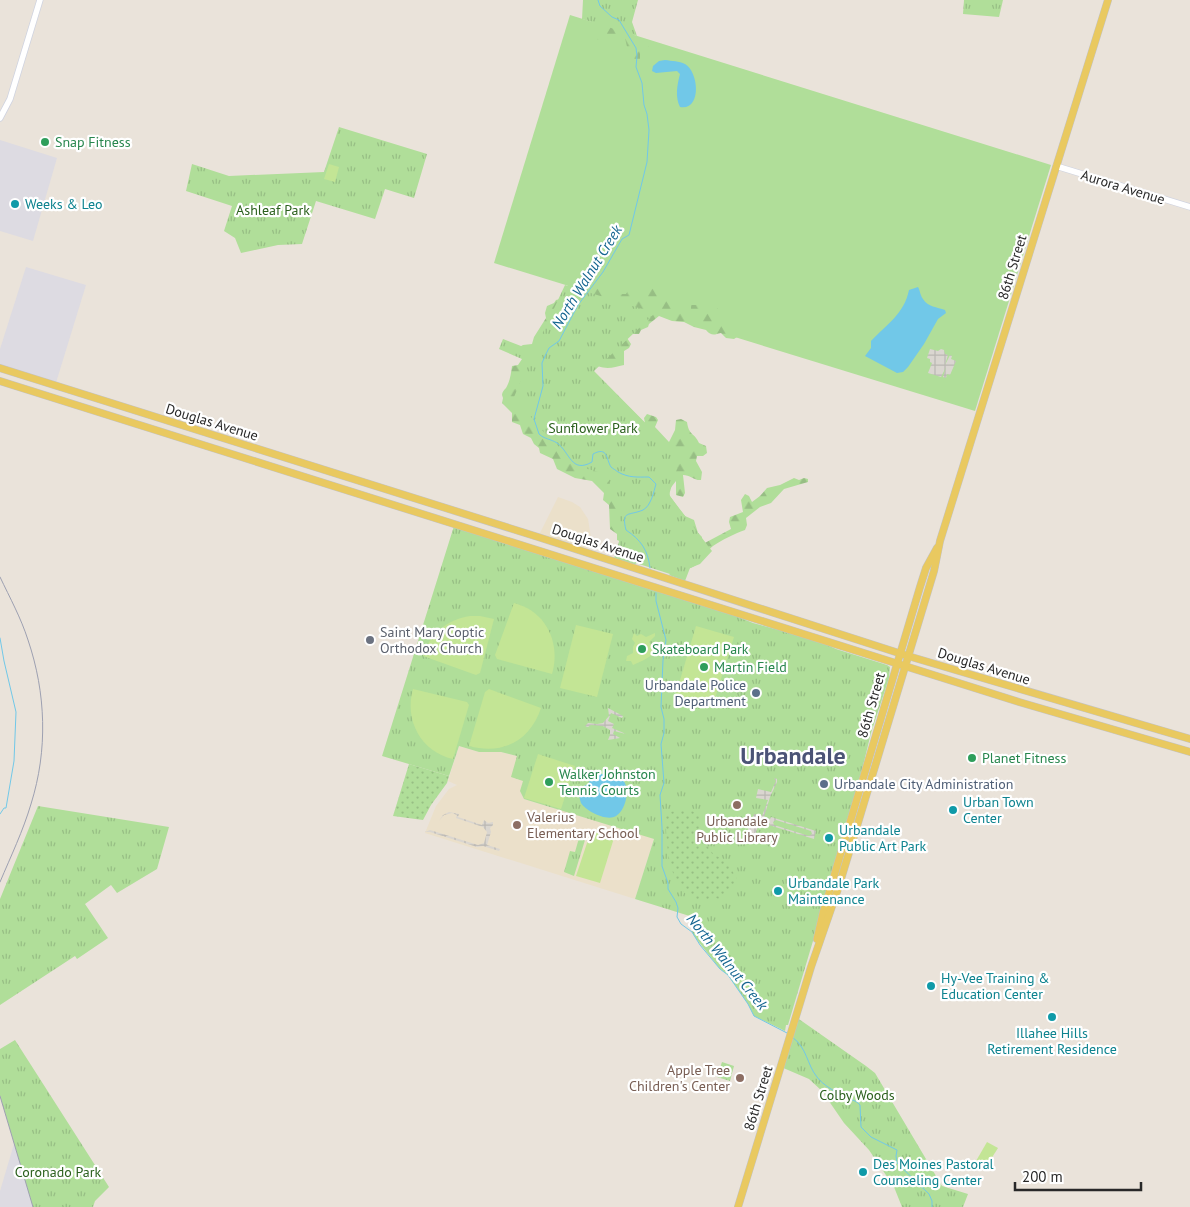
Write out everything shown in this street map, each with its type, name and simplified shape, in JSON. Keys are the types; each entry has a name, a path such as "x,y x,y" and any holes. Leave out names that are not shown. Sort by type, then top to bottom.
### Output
{"main road":[{"name":"86th Street","path":"738,1207 811,967 829,918 934,571 940,540 1108,0"},
{"name":"Douglas Avenue","path":"0,368 538,537 908,656 1190,740"},
{"name":"Douglas Avenue","path":"0,382 896,664 1190,752"},
{"name":"86th Street","path":"811,967 823,913 896,664 926,568 940,540"},
{"path":"1019,702 1020,697 1025,694 1050,699"}],"street":[{"path":"0,118 10,99 40,0"},
{"name":"Aurora Avenue","path":"1056,166 1190,207"}],"shaded area":[{"path":"0,140 57,158 33,241 0,231"},
{"path":"26,267 86,285 55,386 0,368 0,349"},
{"path":"930,349 944,350 945,354 948,355 945,365 950,355 952,356 951,359 956,361 950,375 947,374 946,378 943,377 946,367 941,377 928,373 932,363 927,358"},
{"path":"558,497 580,507 588,519 591,538 587,550 539,535"},
{"path":"608,708 623,716 622,718 611,713 608,721 614,724 612,728 626,734 614,731 613,734 620,738 608,740 610,730 603,726 585,726 588,723 603,723 609,716"},
{"name":"Valerius Elementary School","path":"459,746 479,752 501,752 517,756 523,781 654,839 635,899 425,833 436,806 449,789 457,785 448,781"},
{"path":"774,778 777,779 777,782 764,817 770,819 771,817 816,831 814,839 769,825 770,823 763,821 757,829 753,842 748,842 753,840 753,837 742,841 729,837 728,830 730,837 742,840 750,836 748,828 751,818 753,818 754,814 762,816 768,800 756,798 758,789 771,792 776,781","holes":["776,820 811,831 812,834 809,836 774,825 773,822"]},
{"path":"449,812 459,814 458,817 482,825 484,820 488,823 493,822 487,845 500,849 499,851 483,846 477,847 425,832 430,830 478,845 484,843 487,832 483,827 456,818 457,815 452,813 444,815 439,821 443,815"},
{"path":"14,1144 33,1207 0,1207 0,1191"}],"green space":[{"path":"583,0 638,0 632,22 637,36 582,19"},
{"path":"964,0 1003,0 999,17 963,14"},
{"path":"570,15 1051,165 975,411 494,263"},
{"path":"593,22 629,28 637,41 642,41 649,47 645,52 640,52 640,65 634,65 634,58 629,55 625,38 620,35 610,44 592,35"},
{"name":"Ashleaf Park","path":"339,127 427,154 414,198 385,189 375,219 316,201 302,244 278,245 241,253 235,238 224,231 232,206 186,191 192,164 229,176 324,172"},
{"path":"329,164 339,167 335,182 324,179"},
{"name":"Sunflower Park","path":"592,273 597,274 593,285 602,289 610,288 621,294 626,294 630,287 643,286 648,292 651,286 659,285 661,297 669,303 688,312 691,311 691,305 699,305 701,309 717,308 720,313 713,318 724,327 737,327 737,337 734,339 726,338 721,333 714,335 684,322 672,321 659,316 648,327 641,330 639,334 631,334 627,338 631,344 624,351 624,365 608,368 598,366 592,370 645,423 644,418 647,414 656,417 658,420 655,427 669,442 675,430 676,420 681,419 687,422 690,432 699,443 706,446 707,453 703,456 697,456 696,461 702,472 701,480 683,475 685,493 683,497 676,495 676,481 669,490 670,496 685,516 694,520 698,533 702,537 701,545 731,529 730,517 743,512 741,500 745,494 749,496 752,502 767,488 780,485 794,478 799,480 808,479 808,482 784,489 771,503 760,507 746,518 747,525 745,530 713,546 691,568 687,569 617,540 617,534 610,529 609,505 603,500 604,493 592,481 575,478 557,469 553,459 540,453 539,448 531,438 523,434 520,425 512,422 512,413 502,403 502,393 511,375 512,366 518,365 522,359 516,349 523,345 532,344 534,337 546,318 547,306 560,299 567,288 569,279 580,277 584,280"},
{"name":"Sunflower Park","path":"565,285 655,313 594,371 680,458 669,495 712,551 700,564 690,568 685,581 636,563 635,565 614,559 622,531 617,499 605,474 571,464 514,397 529,362 499,349 503,339 534,351"},
{"path":"454,526 731,614 753,623 817,640 836,649 890,667 889,678 871,733 854,803 785,1031 754,1016 728,975 720,969 694,936 692,932 696,918 635,899 654,839 524,799 520,791 523,781 511,777 517,756 501,752 479,752 459,746 449,776 382,756"},
{"path":"514,603 535,613 548,630 554,651 552,674 497,659 495,655"},
{"path":"470,616 494,619 480,673 476,675 423,656 430,641 440,629 454,620"},
{"path":"576,625 613,634 597,697 560,688"},
{"name":"Martin Field","path":"696,626 734,637 712,708 675,697"},
{"name":"Skateboard Park","path":"634,633 637,636 641,634 646,637 655,633 655,636 649,642 652,646 652,655 633,665 631,661 626,661 627,656 633,653 635,643 632,639"},
{"path":"413,689 467,702 469,705 453,759 432,749 418,733 413,723 411,712"},
{"path":"489,689 541,708 530,729 514,743 504,747 493,748 469,746 485,692"},
{"name":"Walker Johnston Tennis Courts","path":"538,754 575,766 561,809 524,798"},
{"path":"409,764 449,776 447,783 423,820 393,816"},
{"path":"38,806 169,827 157,869 117,893 111,885 85,904 108,938 77,959 75,956 0,1005 0,899"},
{"path":"690,810 702,816 700,828 703,840 714,855 726,860 737,879 734,889 721,900 714,897 699,899 687,895 679,885 673,872 667,840 666,812"},
{"path":"591,831 614,838 600,883 576,876"},
{"path":"579,838 585,840 574,876 564,872 570,851 575,852"},
{"name":"Colby Woods","path":"796,1017 875,1073 942,1186 968,1194 963,1207 902,1207 894,1187 869,1150 844,1123 822,1091 809,1079 781,1067"},
{"name":"Coronado Park","path":"15,1040 109,1187 95,1201 93,1207 33,1207 0,1096 0,1049"},
{"path":"722,1062 734,1066 730,1081 717,1077"},
{"path":"987,1142 998,1148 986,1167 976,1161"}],"water":[{"path":"665,60 685,64 690,68 696,90 692,103 687,107 680,107 677,99 680,74 677,71 656,73 652,71 653,66 659,61"},
{"path":"918,287 925,302 945,310 946,313 938,319 908,367 903,372 897,373 865,356 871,348 871,341 889,324 903,306 909,290"},
{"path":"594,773 617,776 625,784 627,796 623,808 616,816 602,817 587,809 581,803 580,788 588,784"}],"waterway":[{"name":"North Walnut Creek","path":"598,0 600,6 612,17 619,20 636,48 636,67 642,83 649,130 647,162 629,235 622,239 603,272 578,305 559,341 549,348 545,356 542,363 543,386 534,419 539,434 557,443 575,464 585,465 592,462 593,454 604,452 611,467 618,472 629,476 649,477 656,484 652,498 646,508 625,516 626,530 640,542 648,556 650,568"},
{"name":"North Walnut Creek","path":"656,593 656,601 666,640 663,660 661,707 664,719 664,733 661,744 664,783 660,795 662,866 668,883 668,889 676,902 678,908 677,917 681,924 692,932 720,969 728,975 754,1016 787,1033"},
{"path":"0,638 16,712 14,761 6,808 0,814"},
{"name":"North Walnut Creek","path":"792,1037 801,1046 819,1080 832,1090 860,1105 861,1127 871,1137 897,1150 897,1163 929,1194 932,1207"}],"railway":[{"path":"0,577 22,624 34,660 43,722 40,763 31,804 0,882"},
{"path":"0,1096 33,1207"}],"place":[{"name":"Snap Fitness","path":"45,142"},
{"name":"Weeks & Leo","path":"15,204"},
{"name":"Saint Mary Coptic Orthodox Church","path":"370,640"},
{"name":"Skateboard Park","path":"642,649"},
{"name":"Martin Field","path":"704,667"},
{"name":"Urbandale Police Department","path":"756,693"},
{"name":"Planet Fitness","path":"972,758"},
{"name":"Walker Johnston Tennis Courts","path":"549,782"},
{"name":"Urbandale City Administration","path":"824,784"},
{"name":"Urbandale Public Library","path":"737,805"},
{"name":"Urban Town Center","path":"953,810"},
{"name":"Valerius Elementary School","path":"517,825"},
{"name":"Urbandale Public Art Park","path":"829,838"},
{"name":"Urbandale Park Maintenance","path":"778,891"},
{"name":"Hy-Vee Training & Education Center","path":"931,986"},
{"name":"Illahee Hills Retirement Residence","path":"1052,1017"},
{"name":"Apple Tree Children's Center","path":"740,1078"},
{"name":"Des Moines Pastoral Counseling Center","path":"863,1172"}],"district":[{"name":"Urbandale","path":"793,756"}]}
